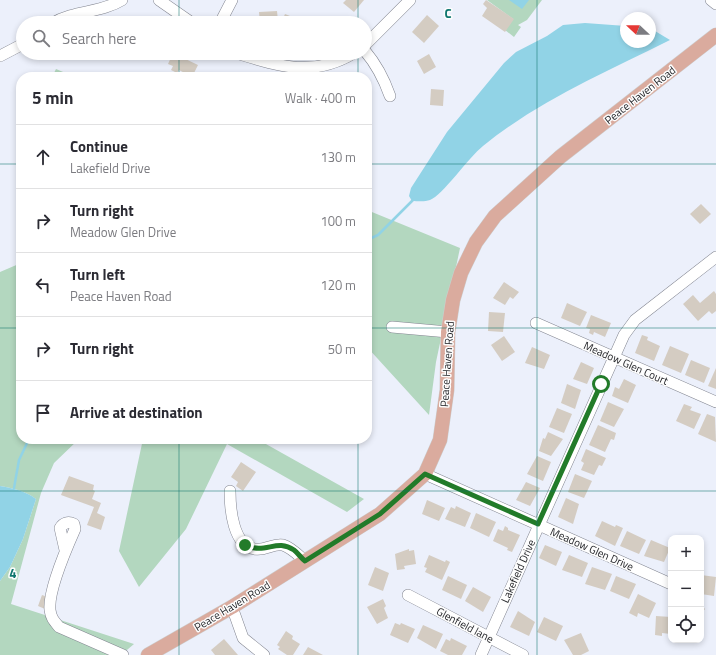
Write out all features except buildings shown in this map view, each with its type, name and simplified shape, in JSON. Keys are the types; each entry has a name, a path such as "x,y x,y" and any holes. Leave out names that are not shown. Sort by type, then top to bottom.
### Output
{"main road":[{"name":"Peace Haven Road","path":"148,655 232,607 380,514 425,474 440,440 447,390 448,332 452,300 461,273 476,242 495,216 560,157 716,35"}],"street":[{"path":"70,16 110,6 122,0"},
{"path":"159,0 182,16"},
{"path":"224,16 232,0"},
{"path":"372,38 410,0"},
{"path":"711,0 716,4"},
{"path":"0,56 16,48"},
{"path":"258,60 302,69 324,65 336,60"},
{"path":"371,60 381,74 390,96"},
{"name":"Lakefield Drive","path":"481,655 538,524 624,335 635,320 716,257"},
{"name":"Meadow Glen Court","path":"536,323 716,402"},
{"path":"392,327 448,332"},
{"name":"Meadow Glen Drive","path":"425,474 668,583"},
{"path":"230,491 230,507 233,521 239,536 245,545 255,549 282,545 294,550 305,561"},
{"path":"65,550 50,600 52,619 59,627 123,655"},
{"name":"Glenfield lane","path":"408,595 523,655"},
{"path":"232,607 243,638 264,655"}],"green space":[{"path":"487,0 542,0 527,20 518,25 521,27 514,37 505,30 513,19"},
{"path":"56,69 63,72 54,72"},
{"path":"372,212 460,248 436,362 429,415 372,352"},
{"path":"16,265 16,444 74,444 54,463 41,493 11,604 134,644 121,655 0,655 0,581 10,567 23,539 36,499 23,492 0,486 0,272"},
{"path":"142,444 227,444 186,529 139,587 119,551"},
{"path":"227,444 266,444 364,499 347,512"}],"water":[{"path":"509,0 529,0 522,9"},
{"path":"585,23 620,26 620,48 654,48 573,88 526,115 477,151 435,197 428,201 412,201 409,196 411,188 447,132 504,63 516,52 547,36 563,25"},
{"path":"656,32 670,40 656,47"},
{"path":"0,486 23,492 36,499 23,539 10,567 0,581"}],"waterway":[{"path":"372,238 378,235 413,200"},
{"path":"14,488 19,460 27,444"}],"route":[{"path":"245,545 255,549 263,549 275,545 282,545 294,550 305,561 380,514 425,474 538,524 601,384"}]}
